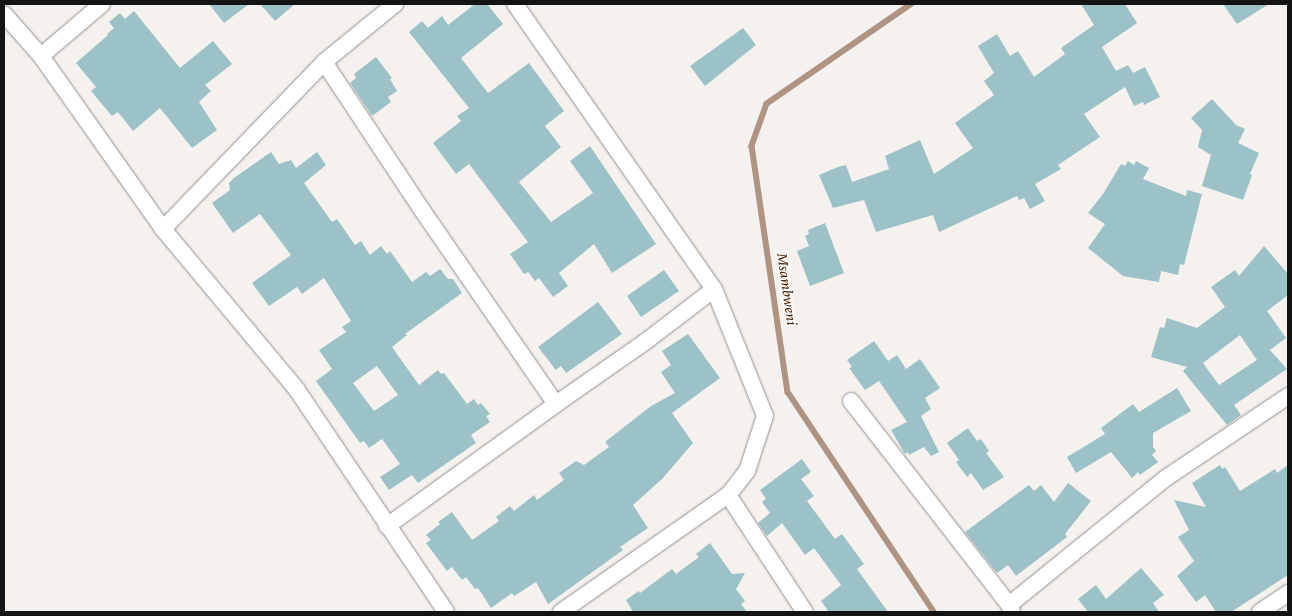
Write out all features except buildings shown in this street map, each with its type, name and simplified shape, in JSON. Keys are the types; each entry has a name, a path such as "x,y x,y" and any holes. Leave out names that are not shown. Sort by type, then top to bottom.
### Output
{"street":[{"path":"41,56 102,4"},
{"path":"163,229 324,62 395,4"},
{"path":"515,4 714,289 765,416 747,471 728,495 561,612"},
{"path":"4,14 41,56 163,229 297,390 446,612"},
{"path":"324,62 422,210 556,404"},
{"path":"387,526 645,342 714,289"},
{"path":"850,401 1011,609 1166,478 1288,396"},
{"path":"728,495 805,612"},
{"path":"1260,612 1288,593"}],"waterway":[{"name":"Msambweni","path":"912,4 767,104 752,146 788,392 934,612"}]}
